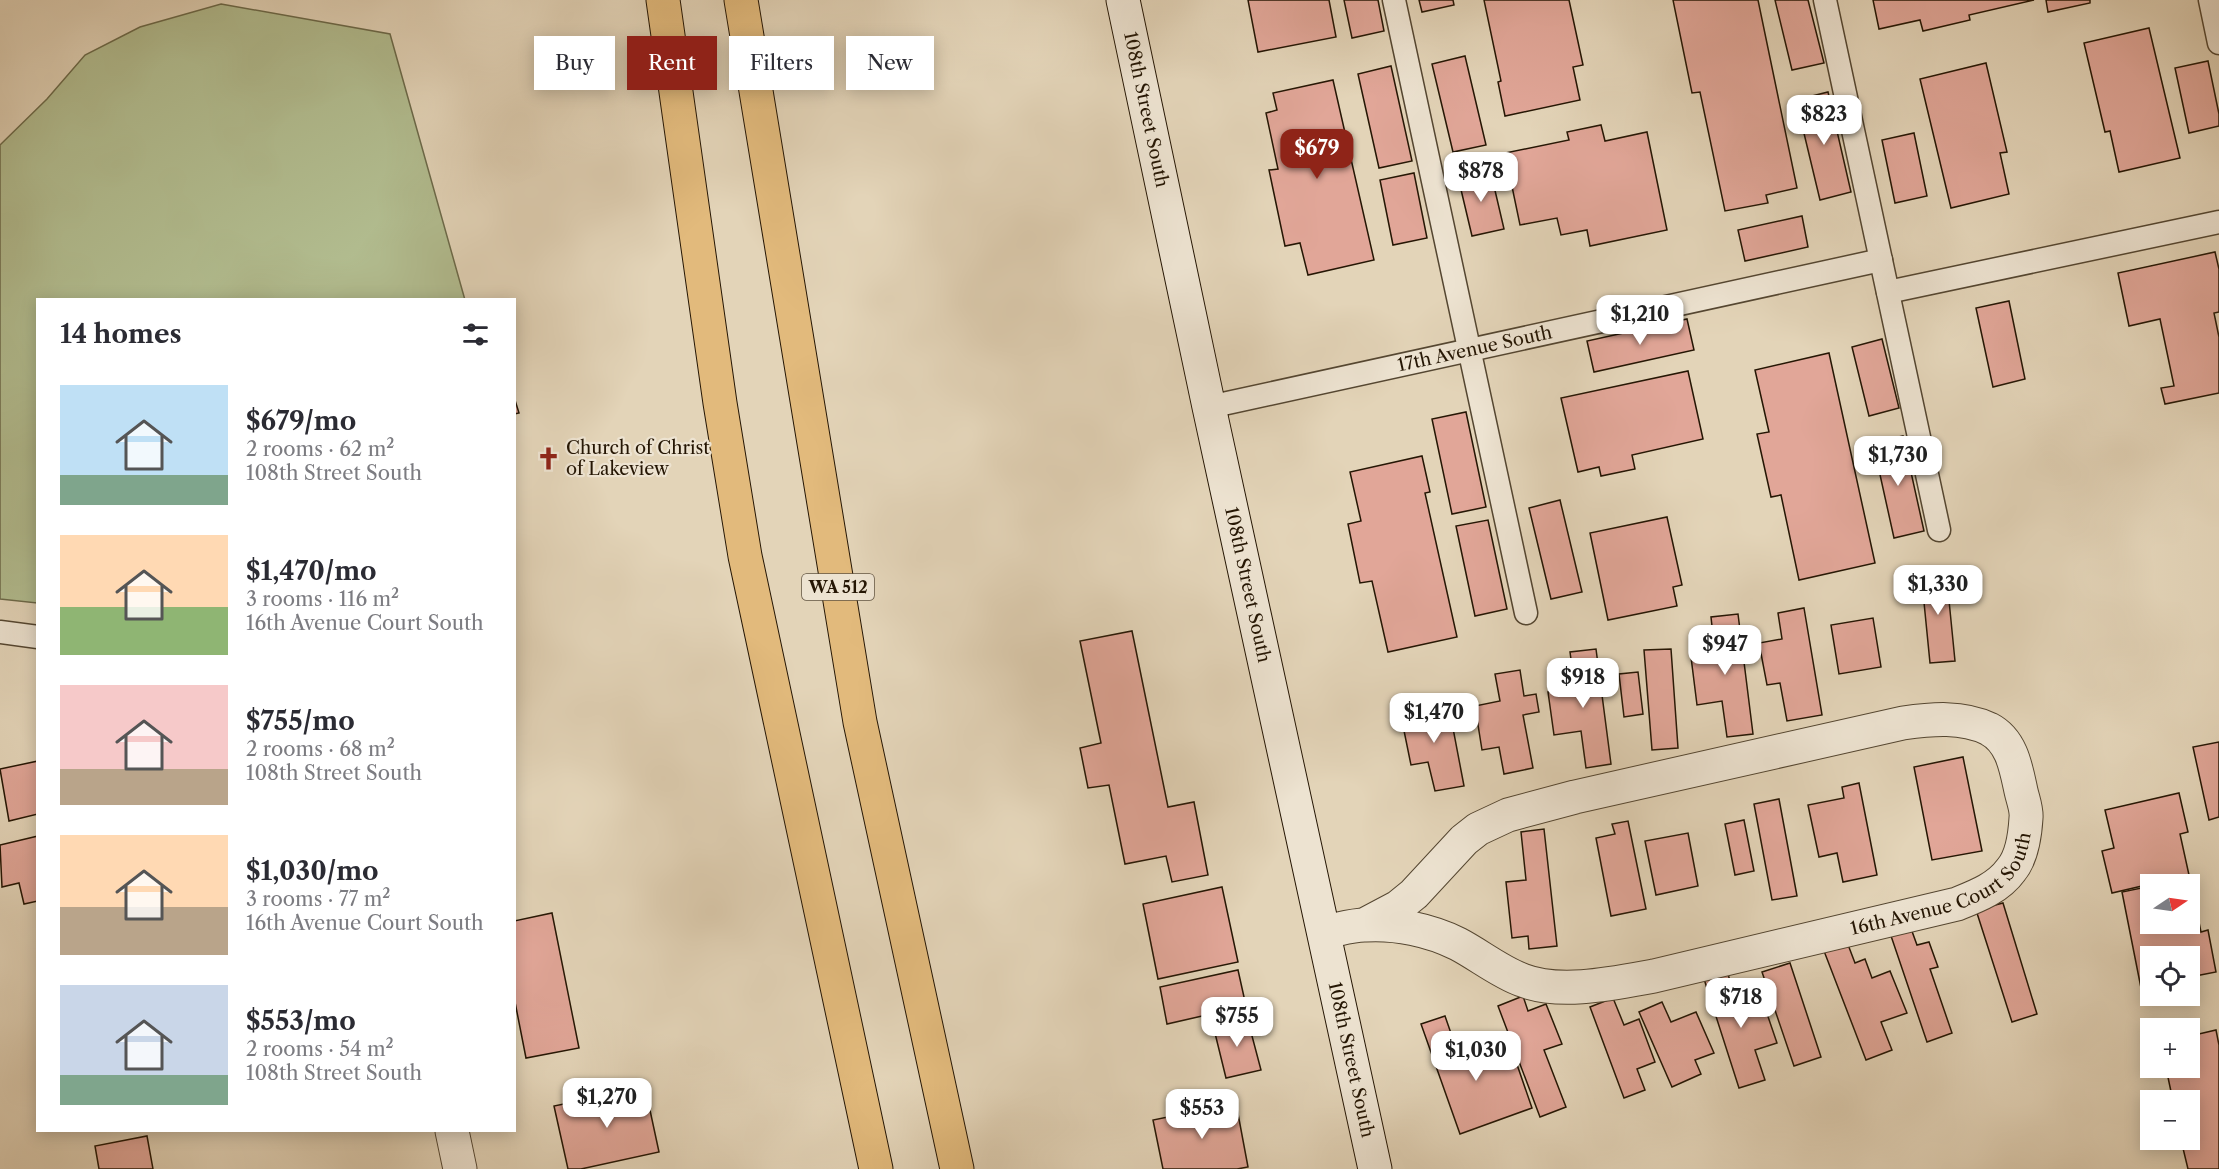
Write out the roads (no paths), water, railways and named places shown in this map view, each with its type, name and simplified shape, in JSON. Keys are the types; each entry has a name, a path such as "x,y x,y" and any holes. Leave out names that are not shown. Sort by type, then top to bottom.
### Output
{"highway":[{"path":"663,0 720,403 745,556 876,1169"},
{"name":"WA 512","path":"741,0 860,722 957,1169"}],"street":[{"name":"108th Street South","path":"1123,0 1375,1169"},
{"name":"16th Avenue Court South","path":"1324,932 1364,925 1401,926 1428,932 1457,943 1522,980 1550,986 1582,986 1619,982 1654,976 1957,904 1988,891 2011,870 2022,849 2027,816 2014,758 2003,740 1991,730 1969,721 1939,720 1903,723 1575,796 1508,815 1478,829 1458,846 1414,894 1398,907 1364,925"},
{"path":"453,1132 460,1169"}],"lane":[{"path":"1394,0 1526,613"},
{"path":"1825,0 1939,530"},
{"path":"2210,0 2219,43"},
{"path":"1887,292 2219,222"},
{"name":"17th Avenue South","path":"1209,407 1881,260"},
{"path":"0,632 36,637"}],"place":[{"name":"Church of Christ of Lakeview","path":"548,458"}]}
